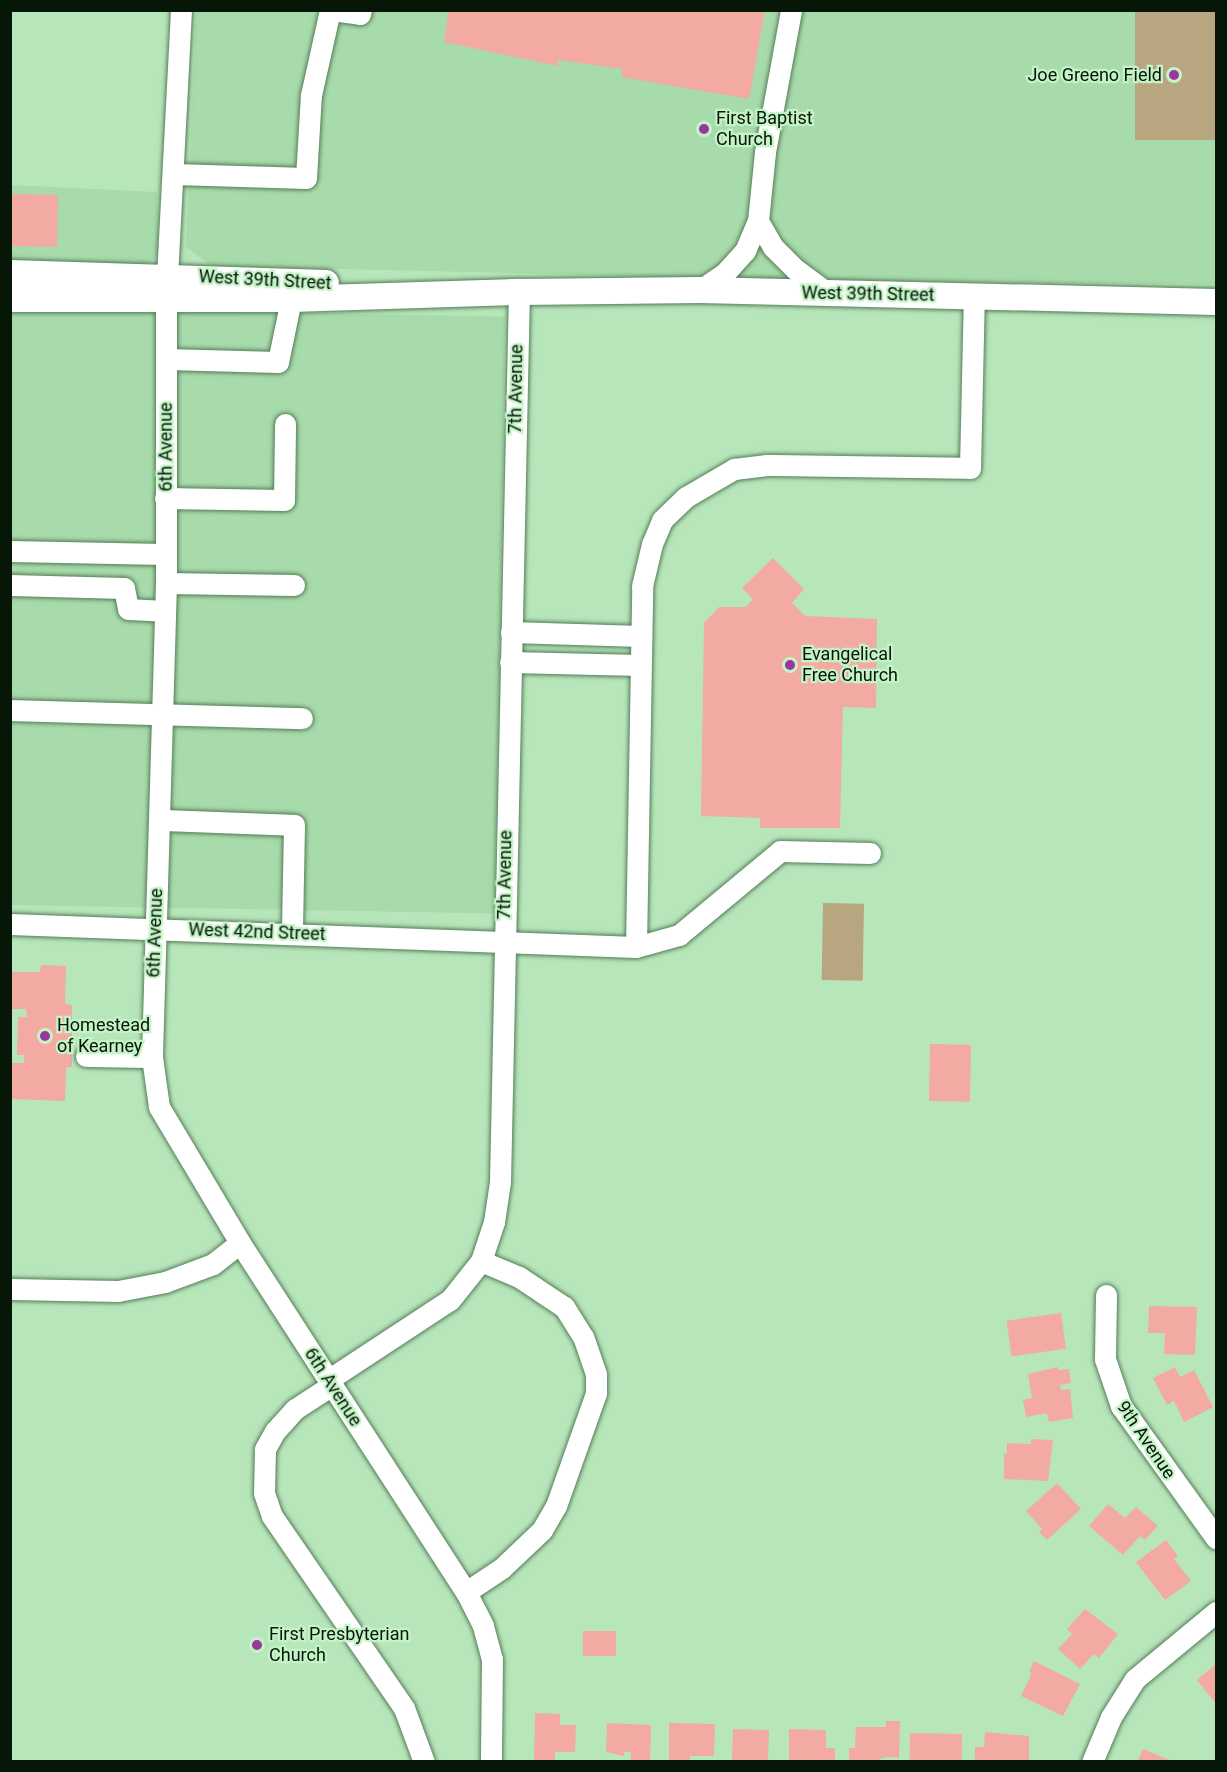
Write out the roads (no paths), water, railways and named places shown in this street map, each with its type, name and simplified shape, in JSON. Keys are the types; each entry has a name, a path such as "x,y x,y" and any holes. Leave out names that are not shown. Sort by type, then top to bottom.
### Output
{"main road":[{"name":"West 39th Street","path":"10,273 291,300 519,292"},
{"name":"West 39th Street","path":"10,299 166,289 519,292 700,290 1216,302"}],"street":[{"name":"6th Avenue","path":"180,10 174,174 166,289 166,583 160,820 154,928 152,1057 159,1107 240,1243 466,1592 483,1626 492,1659 491,1761"},
{"path":"174,174 306,178 311,95 331,10 360,14 361,10"},
{"path":"700,290 724,274 745,251 758,221 765,152 791,10"},
{"path":"758,221 773,247 795,269 829,294"},
{"name":"7th Avenue","path":"424,1761 404,1708 272,1516 264,1493 266,1449 275,1431 295,1409 330,1382 450,1300 481,1261 494,1222 500,1182 503,942 519,292"},
{"path":"636,947 642,586 652,544 663,520 687,497 734,470 767,465 970,468 974,297"},
{"path":"166,358 278,362 291,300"},
{"path":"165,498 284,500 285,424"},
{"path":"10,551 165,554"},
{"path":"166,583 294,585"},
{"path":"10,585 124,588 128,609 164,611"},
{"path":"511,632 641,636"},
{"path":"510,662 640,665"},
{"path":"10,710 162,716 302,718"},
{"path":"160,820 294,825 292,932"},
{"name":"West 42nd Street","path":"10,924 292,932 636,947 679,935 780,851 870,853"},
{"path":"86,1056 152,1057"},
{"path":"10,1289 118,1291 165,1282 213,1264 240,1243"},
{"path":"466,1592 501,1568 542,1530 556,1506 596,1393 596,1374 583,1337 564,1307 519,1277 481,1261"},
{"name":"9th Avenue","path":"1106,1295 1105,1359 1121,1406 1216,1538"},
{"path":"1092,1761 1111,1717 1135,1679 1216,1612"}],"place":[{"name":"Joe Greeno Field","path":"1174,75"},
{"name":"First Baptist Church","path":"704,129"},
{"name":"Evangelical Free Church","path":"790,665"},
{"name":"Homestead of Kearney","path":"45,1036"},
{"name":"First Presbyterian Church","path":"257,1645"}]}
